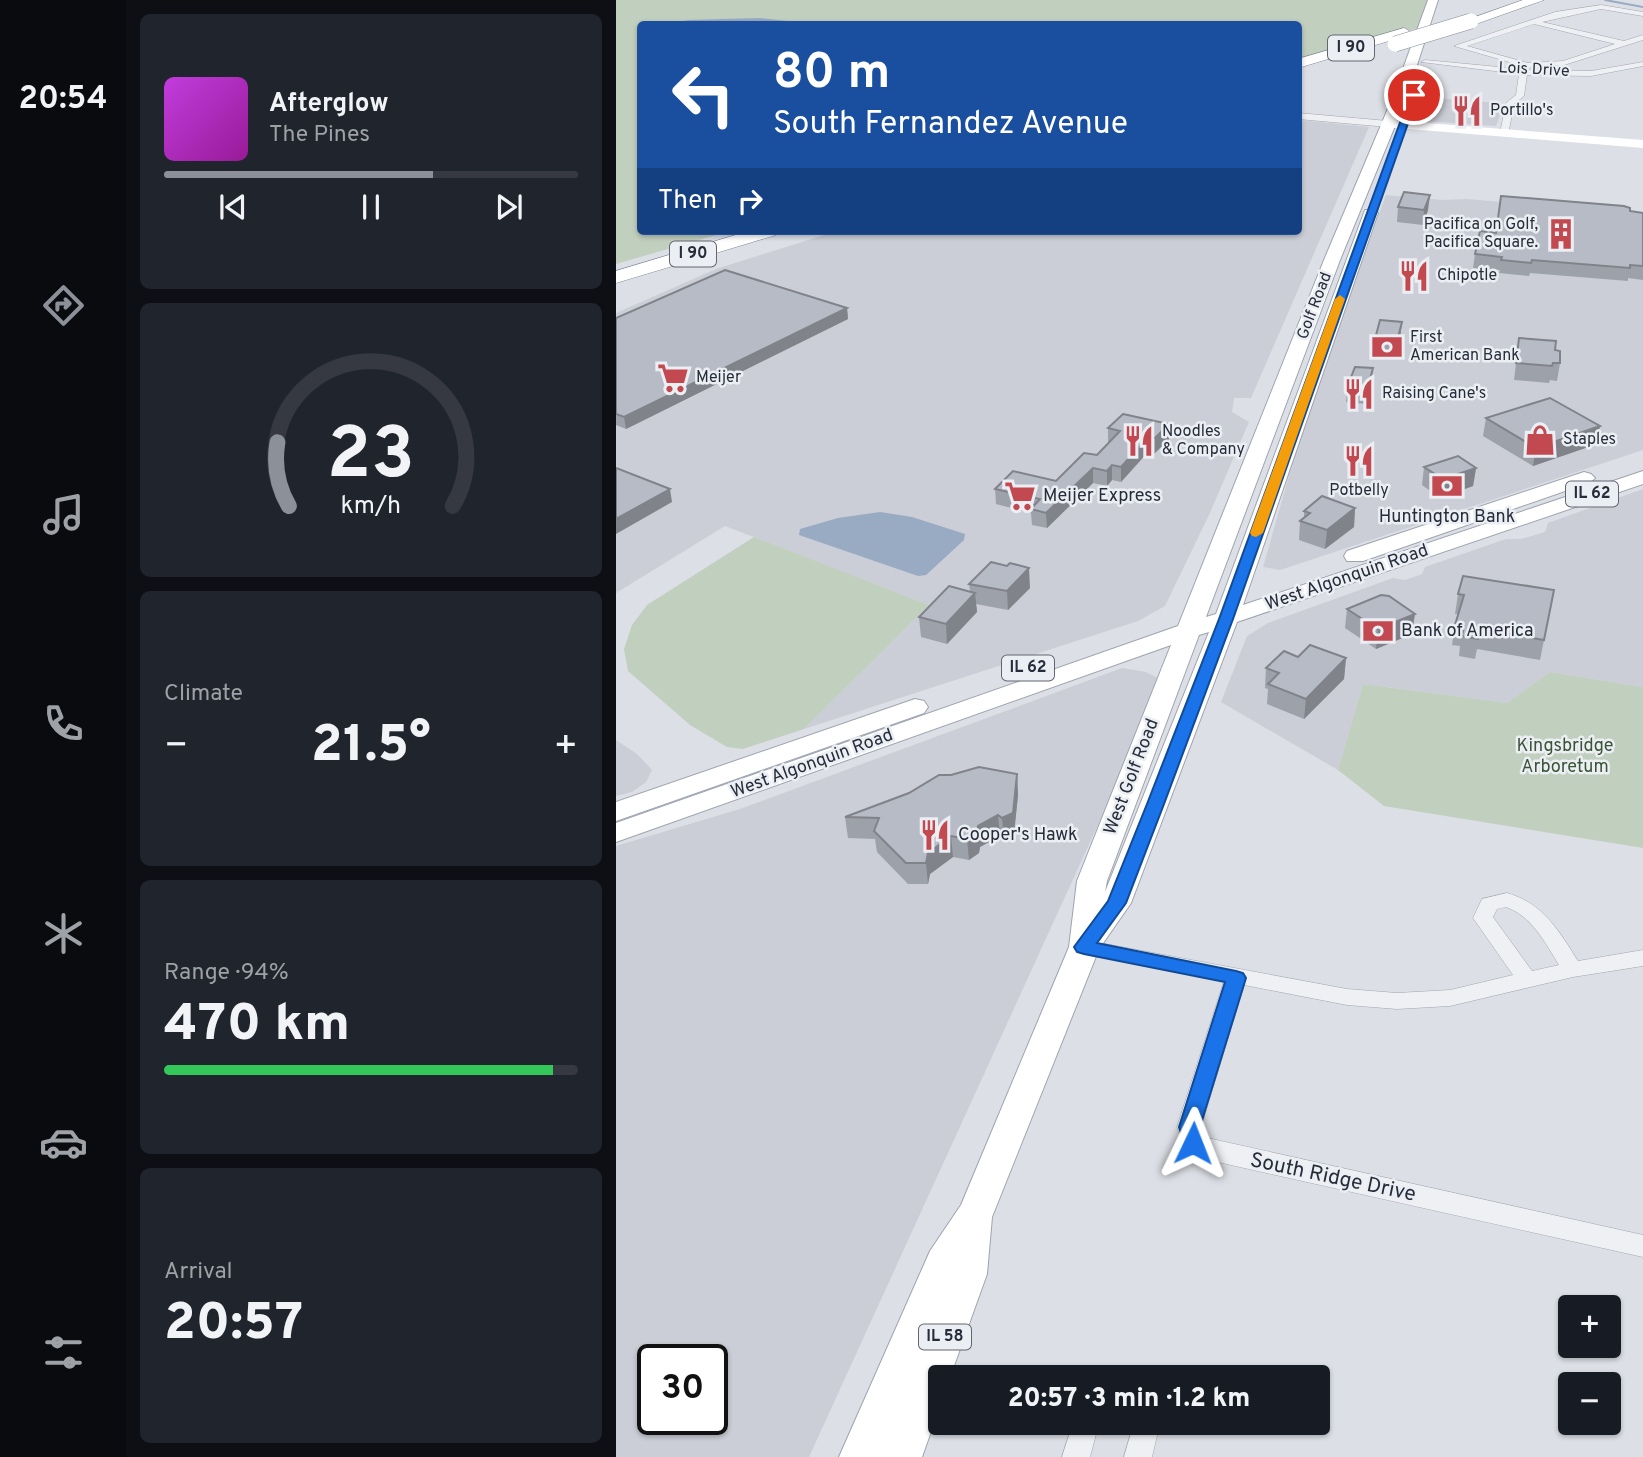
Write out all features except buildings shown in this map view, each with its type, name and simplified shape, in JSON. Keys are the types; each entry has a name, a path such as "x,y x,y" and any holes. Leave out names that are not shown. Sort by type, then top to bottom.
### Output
{"highway":[{"name":"I 90","path":"1469,17 1511,0"},
{"name":"I 90","path":"1302,71 1469,17 1537,0"},
{"name":"I 90","path":"1302,63 1400,38"},
{"name":"I 90","path":"616,264 716,235"},
{"name":"I 90","path":"616,277 756,235"}],"main road":[{"name":"Golf Road","path":"1212,615 1378,193 1433,0"},
{"name":"Golf Road","path":"1212,615 1332,261 1424,62 1446,0"},
{"path":"1396,125 1643,144"},
{"name":"West Algonquin Road","path":"616,833 1083,666 1509,502 1643,459"},
{"name":"West Algonquin Road","path":"616,812 1070,653 1212,615 1643,477"},
{"name":"West Golf Road","path":"1084,947 1092,881 1169,681 1212,615"},
{"name":"West Golf Road","path":"860,1457 943,1262 976,1213 1084,947 1116,903 1212,615"},
{"path":"1083,666 1144,663 1164,674 1169,681"},
{"name":"West Golf Road","path":"901,1457 968,1274 976,1213"}],"street":[{"path":"1643,14 1596,8 1558,14 1458,46 1526,68 1564,63 1643,37"},
{"path":"1532,22 1643,48"},
{"name":"Lois Drive","path":"1424,62 1588,72 1624,69 1643,64"},
{"path":"1505,133 1510,103 1520,96 1526,68"},
{"path":"1302,116 1396,125"},
{"path":"1527,980 1483,918 1484,909 1490,903 1512,901 1524,905 1573,969"},
{"path":"1084,947 1347,998 1397,1001 1450,998 1573,969 1643,958"},
{"name":"South Ridge Drive","path":"1236,978 1189,1127 1193,1143 1213,1152 1643,1246"},
{"path":"1076,1457 1082,1435"},
{"path":"1139,1457 1144,1435"}],"shaded area":[{"path":"1433,98 1504,104 1496,126 1425,121"},
{"path":"1302,120 1369,127 1251,398 1234,398 1232,412 1249,422 1209,515 1165,606 1138,621 804,729 929,605 725,526 616,593 616,313 716,269 824,235 1302,235"},
{"path":"1386,195 1643,214 1643,450 1280,570 1263,567 1308,409"},
{"path":"1643,489 1643,687 1550,672 1507,703 1363,684 1338,770 1221,702 1247,636 1268,623 1393,578 1405,580 1422,574 1425,567 1506,539 1521,539 1545,532 1548,523"},
{"path":"1122,668 1146,672 1160,679 1160,689 809,1457 616,1457 616,846 740,809"},
{"path":"616,740 637,754 652,770 646,782 632,792 616,796"}],"green space":[{"path":"616,0 1433,0 1424,26 1302,63 1302,21 637,21 637,235 716,235 616,264"},
{"path":"754,537 929,605 804,729 743,749 727,747 690,725 628,671 624,649 632,625 647,605"},
{"name":"Kingsbridge Arboretum","path":"1550,672 1643,687 1643,848 1384,806 1338,770 1363,684 1507,703"}],"water":[{"path":"759,18 787,21 682,21"},
{"path":"880,512 912,517 965,534 964,540 926,575 918,576 799,535 800,529 838,518"}],"waterway":[{"path":"1605,0 1643,7"}],"slow traffic":[{"path":"1256,533 1340,299"}],"place":[{"name":"Portillo's","path":"1467,111"},
{"name":"Pacifica on Golf, Pacifica Square.","path":"1561,234"},
{"name":"Chipotle","path":"1414,276"},
{"name":"First American Bank","path":"1387,347"},
{"name":"Meijer","path":"673,378"},
{"name":"Raising Cane's","path":"1359,394"},
{"name":"Staples","path":"1540,440"},
{"name":"Noodles & Company","path":"1139,441"},
{"name":"Potbelly","path":"1359,461"},
{"name":"Huntington Bank","path":"1447,486"},
{"name":"Meijer Express","path":"1020,496"},
{"name":"Bank of America","path":"1378,631"},
{"name":"Cooper's Hawk","path":"935,835"}],"route":[{"path":"1193,1143 1189,1127 1236,978 1084,947 1116,903 1156,804 1226,619 1414,95"}]}
